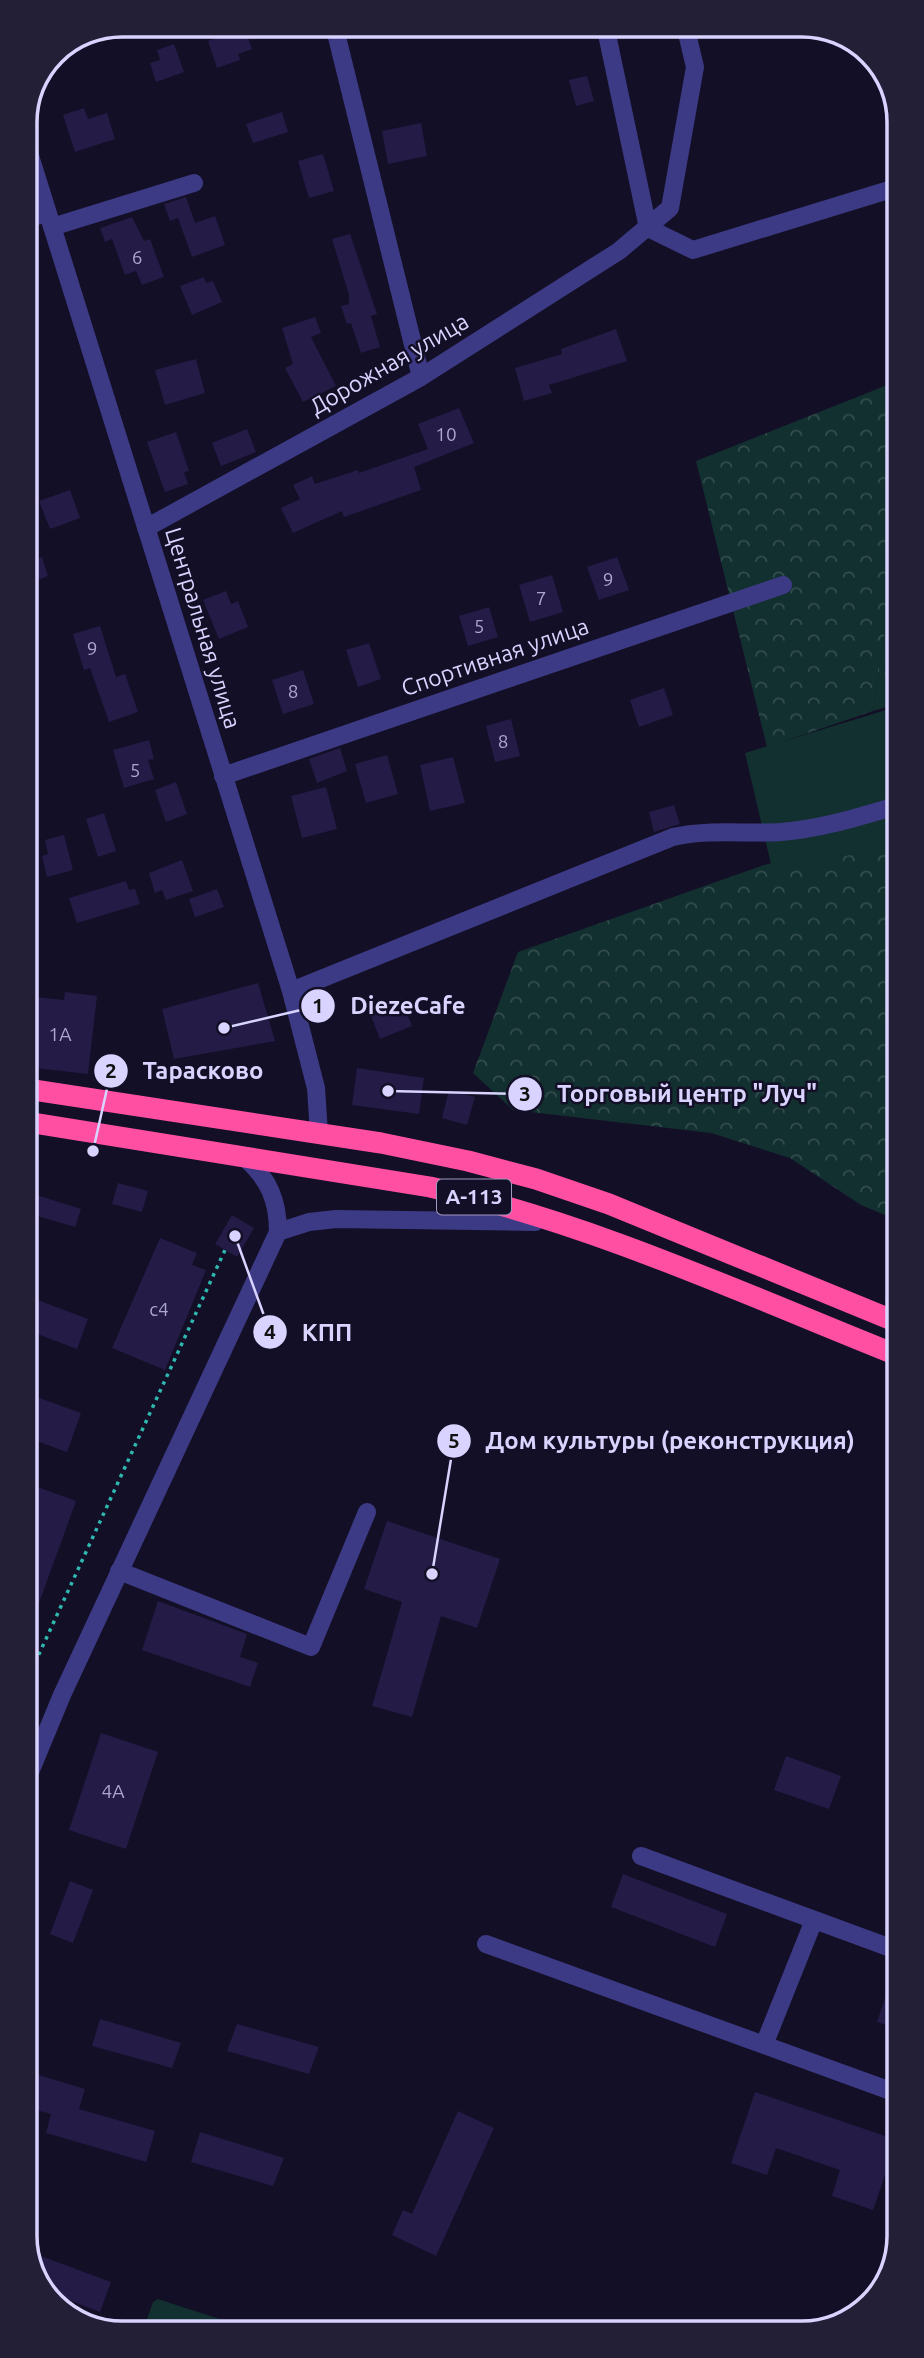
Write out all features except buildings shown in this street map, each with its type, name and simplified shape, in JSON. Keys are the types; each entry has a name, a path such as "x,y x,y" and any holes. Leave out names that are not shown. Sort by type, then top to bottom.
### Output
{"highway":[{"name":"А-113","path":"37,1091 319,1133 468,1161 536,1179 609,1204 887,1318"},
{"name":"А-113","path":"37,1124 430,1187 491,1201 567,1225 887,1351"}],"street":[{"path":"337,37 421,377"},
{"path":"608,37 648,228 694,250 887,190"},
{"name":"Дорожная улица","path":"146,528 421,377 619,251 648,228 670,208 695,67 688,37"},
{"name":"Центральная улица","path":"37,178 291,992 316,1088 319,1133"},
{"path":"37,219 50,220 194,183"},
{"name":"Спортивная улица","path":"223,776 783,585"},
{"path":"291,992 673,837 691,833 782,832 822,827 887,809"},
{"path":"37,1755 119,1571 278,1232 278,1212 270,1187 260,1171 246,1158"},
{"path":"278,1232 309,1222 336,1219 519,1220 567,1225"},
{"path":"119,1571 311,1647 367,1512"},
{"path":"641,1856 887,1947"},
{"path":"764,2045 814,1920"},
{"path":"486,1944 887,2090"}],"path":[{"path":"37,1658 225,1250"}],"green space":[{"path":"887,385 887,618 873,711 767,747 696,461"},
{"path":"887,618 887,707 873,711"},
{"path":"887,710 887,846 773,873 745,753"},
{"path":"887,834 887,1216 861,1205 790,1158 711,1133 513,1110 473,1073 518,952 764,865"},
{"path":"158,2299 226,2321 146,2321 153,2302"}],"place":[{"name":"DiezeCafe","path":"224,1028"},
{"name":"Торговый центр \"Луч\"","path":"388,1091"},
{"name":"Тарасково","path":"93,1151"},
{"name":"КПП","path":"235,1236"},
{"name":"Дом культуры (реконструкция)","path":"432,1574"}]}
